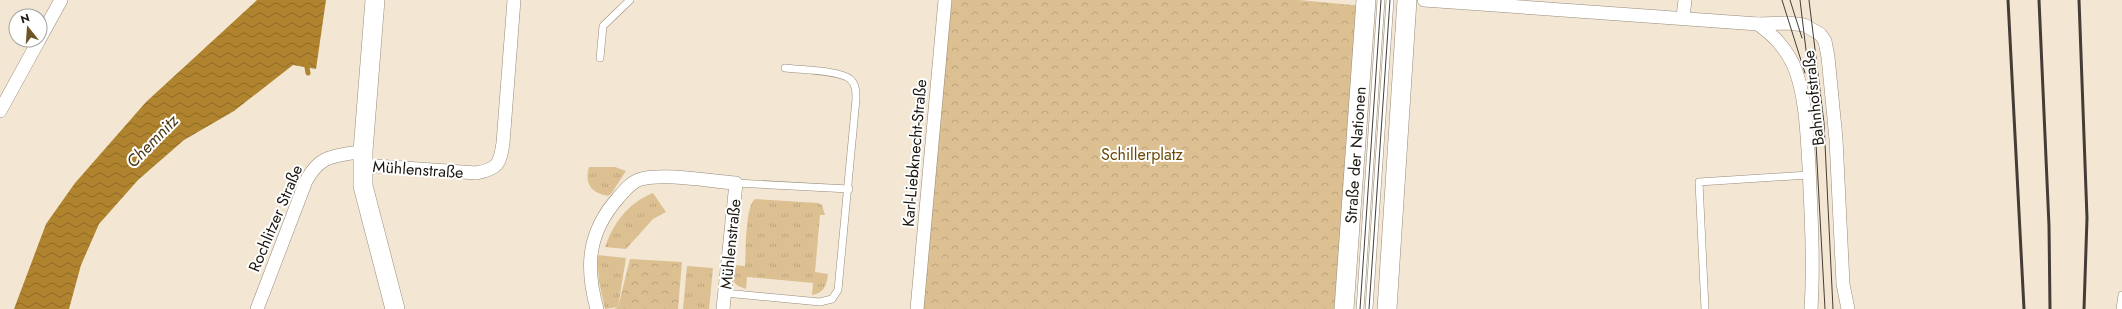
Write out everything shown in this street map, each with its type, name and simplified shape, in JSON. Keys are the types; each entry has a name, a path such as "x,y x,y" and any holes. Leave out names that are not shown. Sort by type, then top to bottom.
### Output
{"main road":[{"name":"Mühlenstraße","path":"375,0 362,158 363,186 395,309"},
{"name":"Straße der Nationen","path":"1344,309 1366,0"},
{"path":"1387,309 1407,0"}],"street":[{"path":"48,23 61,0"},
{"name":"Mühlenstraße","path":"362,158 415,168 476,173 487,171 497,166 501,159 503,143 514,0"},
{"name":"Karl-Liebknecht-Straße","path":"916,309 945,0"},
{"path":"1424,0 1683,17 1758,24"},
{"path":"1683,17 1685,0"},
{"name":"Bahnhofstraße","path":"1758,24 1788,22 1804,25 1820,34 1825,41 1836,139 1843,284 1848,309"},
{"name":"Bahnhofstraße","path":"1758,24 1780,42 1793,65 1803,106 1809,175 1813,268 1811,309"},
{"path":"0,110 34,48"},
{"name":"Rochlitzer Straße","path":"257,309 275,259 314,167 327,158 362,158"},
{"name":"Mühlenstraße","path":"596,309 590,275 593,242 598,224 625,189 639,180 654,177 736,183 723,309"}],"lane":[{"path":"600,58 603,26 630,0"},
{"path":"1360,309 1381,0"},
{"path":"1370,309 1390,0"},
{"path":"725,293 814,301 832,299 840,284 856,99 854,83 849,78 840,75 785,68"},
{"path":"1706,309 1699,182 1809,175"},
{"path":"736,183 849,189"},
{"path":"1353,184 1367,201"},
{"path":"1377,202 1396,186"},
{"path":"2120,309 2122,295"}],"green space":[{"name":"Schillerplatz","path":"949,0 1299,0 1363,6 1337,309 922,309"},
{"path":"589,167 615,167 626,171 611,194 608,196 602,195 593,190 590,186 587,178"},
{"path":"653,193 666,212 653,219 626,249 605,247 613,229 623,214 636,202"},
{"path":"755,199 818,203 822,205 825,215 820,215 815,272 828,274 826,285 822,290 812,295 813,283 747,277 746,289 738,286 733,281 733,265 745,266 749,211"},
{"path":"597,255 626,258 618,307 605,309 599,282"},
{"path":"630,259 682,262 678,309 614,309 618,307"},
{"path":"687,266 713,268 709,309 683,309"}],"water":[{"name":"Chemnitz","path":"257,0 326,0 316,69 293,65 234,111 184,140 138,180 99,224 81,265 69,309 14,309 46,224 75,183 146,102"}],"waterway":[{"path":"306,62 308,73"}],"tram line":[{"path":"1360,309 1381,0"},
{"path":"1369,309 1390,0"},
{"path":"1782,0 1805,73"},
{"path":"1790,0 1802,38"},
{"path":"1800,0 1815,125 1825,309"},
{"path":"1809,0 1824,123 1833,309"}],"railway":[{"path":"2008,0 2024,309"},
{"path":"2039,0 2049,226 2050,309"},
{"path":"2079,0 2087,218 2084,309"}]}
